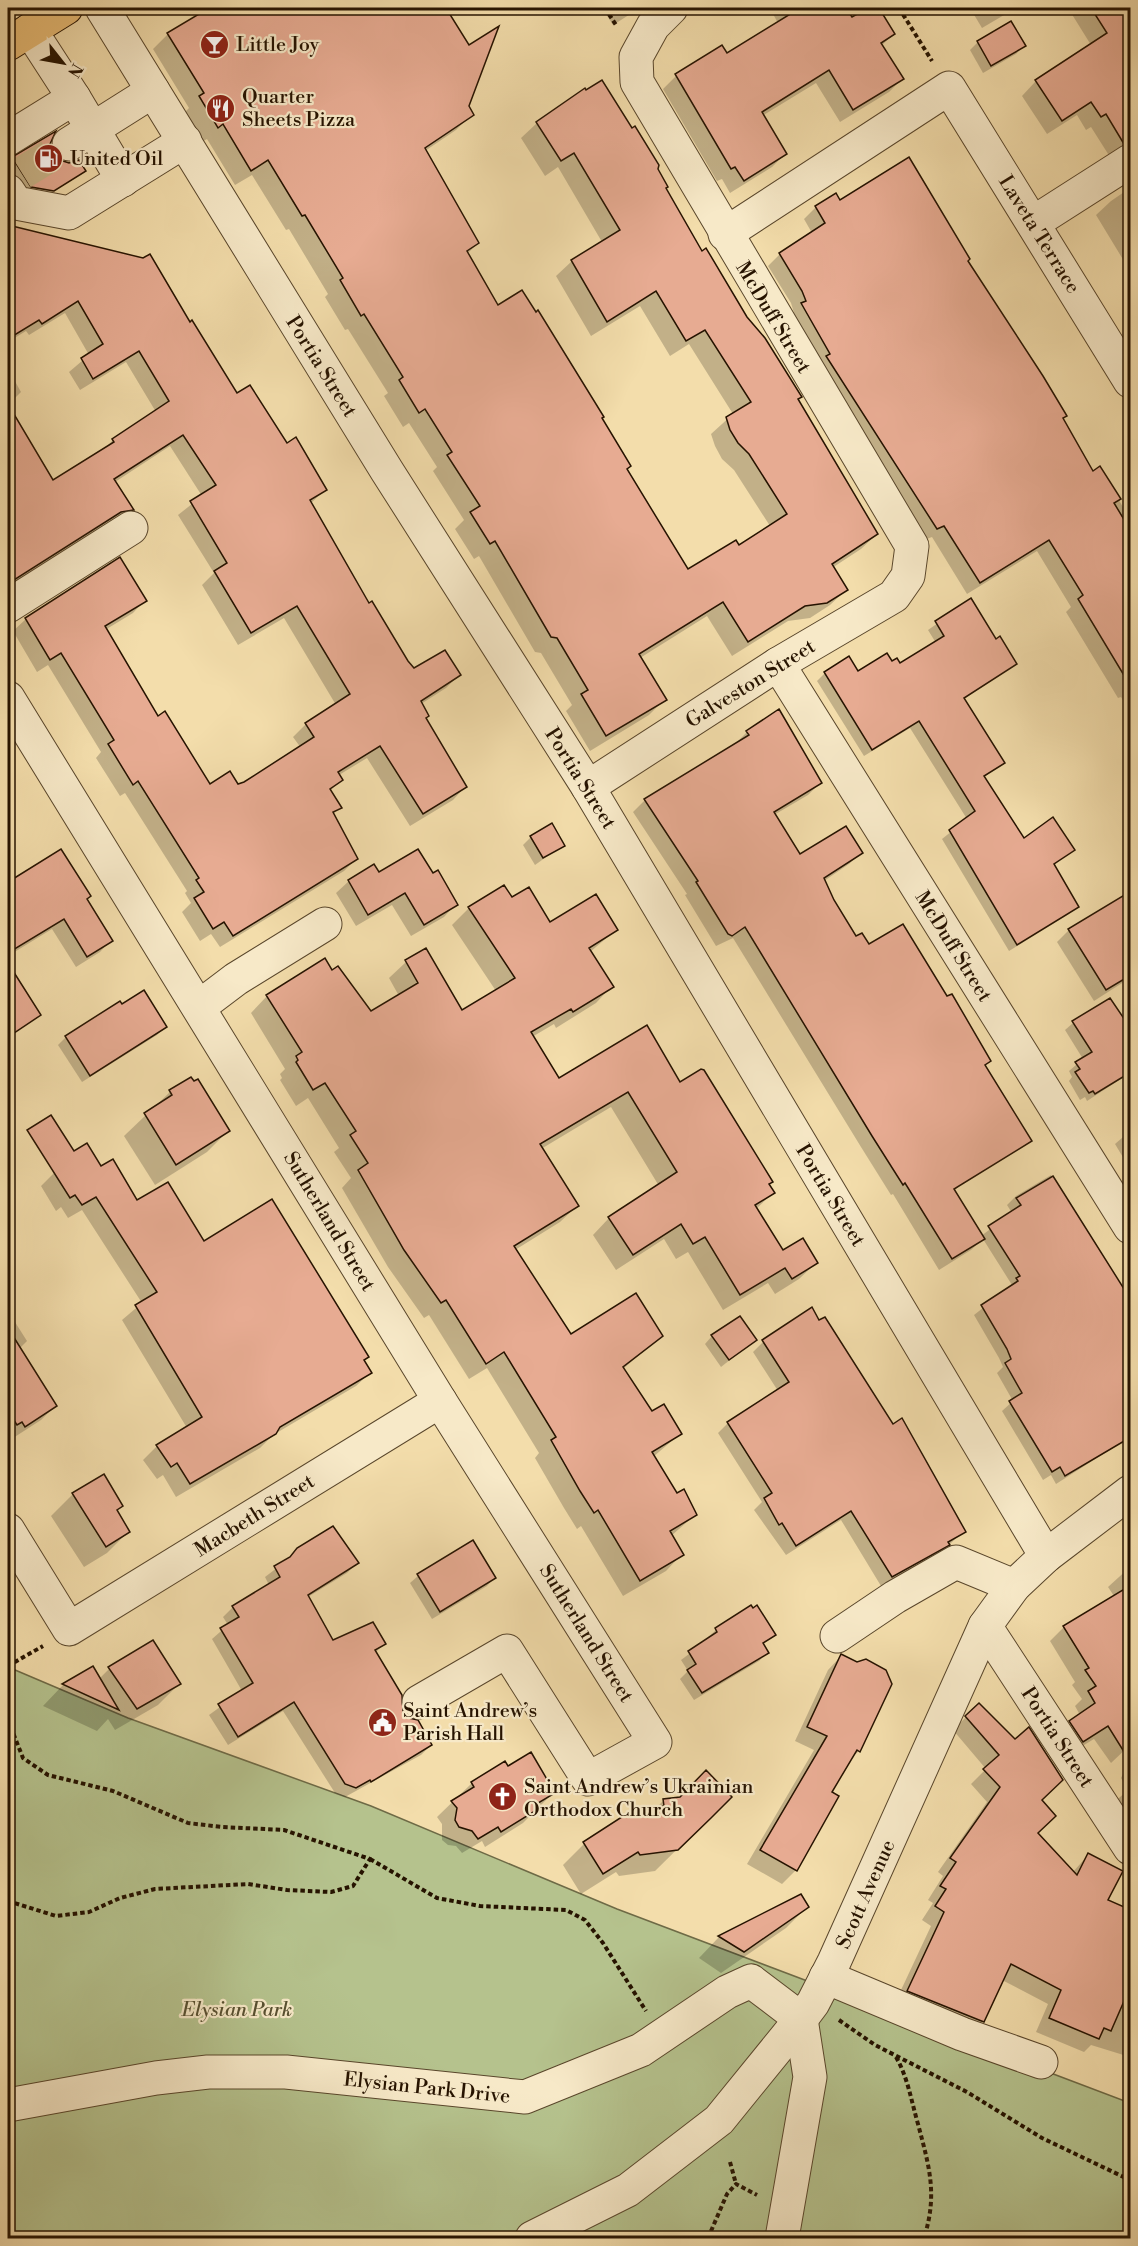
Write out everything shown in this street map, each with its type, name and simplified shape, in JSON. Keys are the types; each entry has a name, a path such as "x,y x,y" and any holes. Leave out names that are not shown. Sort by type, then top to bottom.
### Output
{"main road":[{"path":"19,37 66,8"}],"street":[{"name":"Portia Street","path":"102,8 376,453 588,787 1046,1556"},
{"name":"McDuff Street","path":"671,8 653,26 636,57 638,82 725,234 912,546 908,576"},
{"path":"19,37 75,99 81,136 123,180"},
{"path":"725,234 949,88"},
{"name":"Laveta Terrace","path":"949,88 1131,381"},
{"path":"81,136 153,92"},
{"path":"8,139 75,99"},
{"path":"12,182 16,203 69,213 185,141"},
{"path":"1033,223 1131,161"},
{"path":"8,606 131,528"},
{"name":"Galveston Street","path":"588,787 778,664 894,596 908,576"},
{"name":"McDuff Street","path":"778,664 1131,1227"},
{"name":"Sutherland Street","path":"8,698 440,1401 655,1742 588,1779 507,1651 419,1702"},
{"path":"199,1007 236,979 325,924"},
{"name":"Macbeth Street","path":"69,1629 440,1401"},
{"name":"Scott Avenue","path":"532,2238 628,2190 718,2120 813,2000 985,1626 1014,1586 1046,1556 1131,1492"},
{"path":"8,1530 69,1629"},
{"path":"837,1636 896,1597 956,1562 1014,1586"},
{"name":"Portia Street","path":"985,1626 1131,1848"},
{"name":"Elysian Park Drive","path":"8,2105 156,2078 208,2072 286,2072 525,2097 641,2050 727,1992 751,1981 813,2000"},
{"path":"782,2238 810,2077 813,2000 962,2034 1041,2062"}],"path":[{"path":"899,8 949,88"},
{"path":"8,1666 10,1667 69,1629"},
{"path":"8,1720 23,1758 48,1775 113,1791 188,1823 284,1830 370,1859 396,1872 437,1898 491,1907 566,1910 585,1920 603,1943 647,2013 659,2038"},
{"path":"8,1901 56,1916 89,1912 120,1898 156,1889 248,1884 287,1890 330,1892 353,1886 370,1859"},
{"path":"813,2000 895,2055 967,2092 1042,2138 1131,2180"},
{"path":"895,2055 910,2091 928,2157 932,2185 924,2238"},
{"path":"730,2162 736,2184 757,2194 759,2205"},
{"path":"708,2238 727,2194 736,2184"}],"green space":[{"name":"Elysian Park","path":"8,1667 128,1718 371,1806 617,1909 1130,2103 1130,2238 8,2238"}],"building":[{"path":"209,8 446,8 469,45 499,26 469,106 474,115 425,148 479,243 467,251 498,305 522,290 536,312 538,310 604,417 602,418 631,466 627,469 688,569 736,540 739,545 787,514 749,454 730,430 726,417 751,402 705,330 686,341 656,291 607,322 571,260 620,230 574,153 561,161 536,122 585,88 586,90 602,80 632,128 635,126 659,165 658,169 668,187 666,188 702,251 706,248 747,317 765,338 802,397 798,399 878,534 832,564 848,590 827,603 805,606 748,642 723,602 639,654 667,700 606,736 581,694 588,690 557,638 551,637 495,541 490,544 470,512 480,506 447,455 452,452 425,409 419,413 399,380 403,377 364,314 361,316 340,280 343,278 305,215 302,216 268,160 251,171 223,124 218,128 199,96 204,93 167,33"},
{"path":"800,8 846,8 852,17 868,8 879,8 895,34 881,43 904,79 853,110 829,70 762,112 787,154 744,181 735,167 731,169 675,74 722,45 727,53"},
{"path":"1091,8 1131,8 1131,142 1124,144 1106,114 1101,117 1091,102 1062,121 1035,80 1107,33"},
{"path":"1011,21 1026,46 991,66 977,41"},
{"path":"56,131 50,144 54,154 60,160 69,163 79,160 86,171 54,191 31,187 12,157"},
{"path":"909,157 970,259 968,261 1067,416 1063,418 1093,471 1100,466 1121,499 1114,503 1131,531 1131,687 1078,599 1083,595 1049,540 980,583 944,526 937,529 826,356 830,354 801,303 806,301 802,291 779,253 825,223 815,206 836,193 840,200"},
{"path":"8,225 143,258 150,254 190,322 192,320 237,393 250,385 287,443 296,437 327,490 310,500 369,603 372,601 408,661 414,668 445,650 461,675 421,701 429,716 426,718 467,787 423,814 380,746 338,772 343,780 330,789 342,808 333,812 358,859 233,936 224,922 213,929 194,898 204,892 196,880 199,878 138,781 133,785 108,744 114,740 61,653 50,660 25,618 120,557 147,601 105,626 158,716 165,711 210,784 230,771 238,784 244,782 314,737 305,723 350,694 297,606 251,633 214,571 227,563 190,501 216,485 183,435 114,479 134,510 121,512 14,580 8,569 8,404 53,480 114,442 112,439 169,401 139,351 93,379 81,358 103,344 78,301 42,324 39,320 8,339"},
{"path":"971,598 996,639 1000,636 1017,664 964,698 1005,763 984,776 1024,838 1053,817 1075,850 1054,864 1079,907 1017,945 949,830 975,811 919,721 872,750 824,672 849,656 858,671 887,653 892,661 897,658 900,663 944,636 935,621"},
{"path":"779,709 822,783 774,812 800,854 846,826 863,853 824,878 834,900 856,936 862,933 869,944 903,924 947,996 952,994 991,1061 985,1065 1032,1141 954,1189 985,1239 952,1259 905,1183 903,1185 872,1136 745,927 732,936 728,934 696,882 698,881 644,799 749,735 746,731"},
{"path":"552,823 565,846 543,858 530,836"},
{"path":"61,849 91,896 87,899 113,941 87,957 64,919 8,953 8,882"},
{"path":"418,849 433,873 438,870 458,905 424,925 405,893 368,915 348,880 374,864 379,872"},
{"path":"504,885 512,897 529,887 550,922 596,894 618,930 589,948 614,987 573,1012 571,1009 531,1032 559,1078 647,1025 680,1082 701,1069 704,1070 773,1182 769,1184 775,1193 755,1205 783,1250 803,1238 818,1263 792,1279 785,1268 740,1295 705,1237 693,1244 681,1224 633,1255 608,1217 677,1172 628,1092 540,1144 579,1206 514,1246 571,1334 636,1293 663,1336 623,1367 652,1411 664,1404 682,1434 652,1452 677,1493 684,1489 697,1515 670,1531 684,1555 640,1581 598,1510 594,1513 580,1491 551,1440 556,1437 504,1352 486,1364 446,1300 441,1303 404,1250 358,1170 368,1163 350,1135 356,1131 325,1083 313,1090 296,1062 298,1060 296,1056 302,1052 266,995 325,958 332,970 338,966 371,1011 418,983 405,960 426,948 462,1010 515,978 468,907"},
{"path":"1131,891 1131,975 1106,990 1068,929"},
{"path":"8,963 41,1015 8,1037"},
{"path":"144,990 167,1027 90,1076 65,1036 120,1001 122,1004"},
{"path":"1110,998 1129,1026 1126,1033 1131,1041 1131,1072 1095,1094 1093,1091 1089,1093 1075,1072 1080,1069 1075,1062 1092,1052 1072,1021"},
{"path":"191,1077 194,1081 198,1079 230,1131 176,1165 144,1113 172,1095 169,1090"},
{"path":"51,1115 74,1151 87,1143 101,1166 113,1159 137,1200 168,1182 204,1241 272,1199 369,1357 364,1360 372,1373 280,1427 276,1434 190,1484 177,1463 171,1467 156,1445 202,1417 135,1305 157,1292 96,1197 82,1205 75,1195 70,1198 27,1130"},
{"path":"1053,1176 1131,1300 1131,1437 1065,1476 1060,1467 1052,1472 1009,1401 1022,1393 1005,1363 1011,1359 1007,1349 981,1305 1018,1281 1016,1278 1020,1276 988,1226 1021,1205 1016,1198"},
{"path":"812,1307 819,1320 825,1317 893,1424 902,1418 966,1532 948,1542 950,1545 892,1577 851,1511 796,1546 782,1523 779,1525 764,1498 772,1493 727,1422 789,1382 762,1340"},
{"path":"740,1316 757,1340 729,1360 711,1335"},
{"path":"8,1328 57,1406 25,1427 22,1422 17,1425 8,1411"},
{"path":"104,1474 123,1506 117,1510 130,1532 106,1547 72,1493"},
{"path":"333,1526 359,1563 308,1595 333,1640 373,1622 386,1644 375,1650 402,1695 403,1711 409,1718 418,1720 432,1745 371,1782 370,1780 356,1788 345,1784 294,1702 238,1737 218,1704 253,1683 220,1628 239,1617 232,1606 280,1577 274,1566 290,1557 297,1548"},
{"path":"473,1540 496,1578 440,1612 417,1574"},
{"path":"1131,1585 1131,1763 1108,1726 1083,1742 1069,1721 1095,1703 1088,1691 1096,1686 1085,1670 1089,1668 1063,1626"},
{"path":"751,1605 753,1608 757,1605 776,1635 763,1643 769,1653 702,1693 687,1670 696,1664 688,1651 717,1632 715,1628"},
{"path":"153,1640 181,1684 137,1709 108,1667"},
{"path":"841,1654 857,1662 866,1659 886,1670 892,1684 860,1752 857,1750 832,1792 839,1796 797,1871 760,1850 827,1736 807,1727"},
{"path":"93,1666 119,1710 62,1684"},
{"path":"979,1703 1015,1739 1029,1727 1063,1780 1042,1800 1056,1816 1038,1833 1077,1875 1088,1853 1123,1871 1108,1900 1131,1910 1131,1985 1111,2031 1104,2028 1099,2039 1049,2018 1061,1990 1011,1964 984,2022 907,1991 944,1912 935,1906 946,1889 940,1886 956,1862 950,1858 1000,1787 983,1769 999,1755 965,1716"},
{"name":"Saint Andrew’s Ukrainian Orthodox Church","path":"531,1752 555,1793 538,1803 540,1808 501,1832 498,1827 478,1839 472,1831 459,1827 455,1820 457,1808 451,1801 474,1787 471,1782 505,1761 508,1766"},
{"path":"706,1770 732,1797 678,1850 640,1855 638,1852 603,1874 583,1842 631,1811 664,1806 663,1799 680,1797"},
{"path":"801,1894 809,1907 744,1952 718,1936"}],"tunnel":[{"path":"22,173 69,144"}],"place":[{"name":"Little Joy","path":"215,44"},
{"name":"Quarter Sheets Pizza","path":"221,108"},
{"name":"United Oil","path":"49,158"},
{"name":"Saint Andrew’s Parish Hall","path":"382,1722"},
{"name":"Saint Andrew’s Ukrainian Orthodox Church","path":"503,1797"}]}
